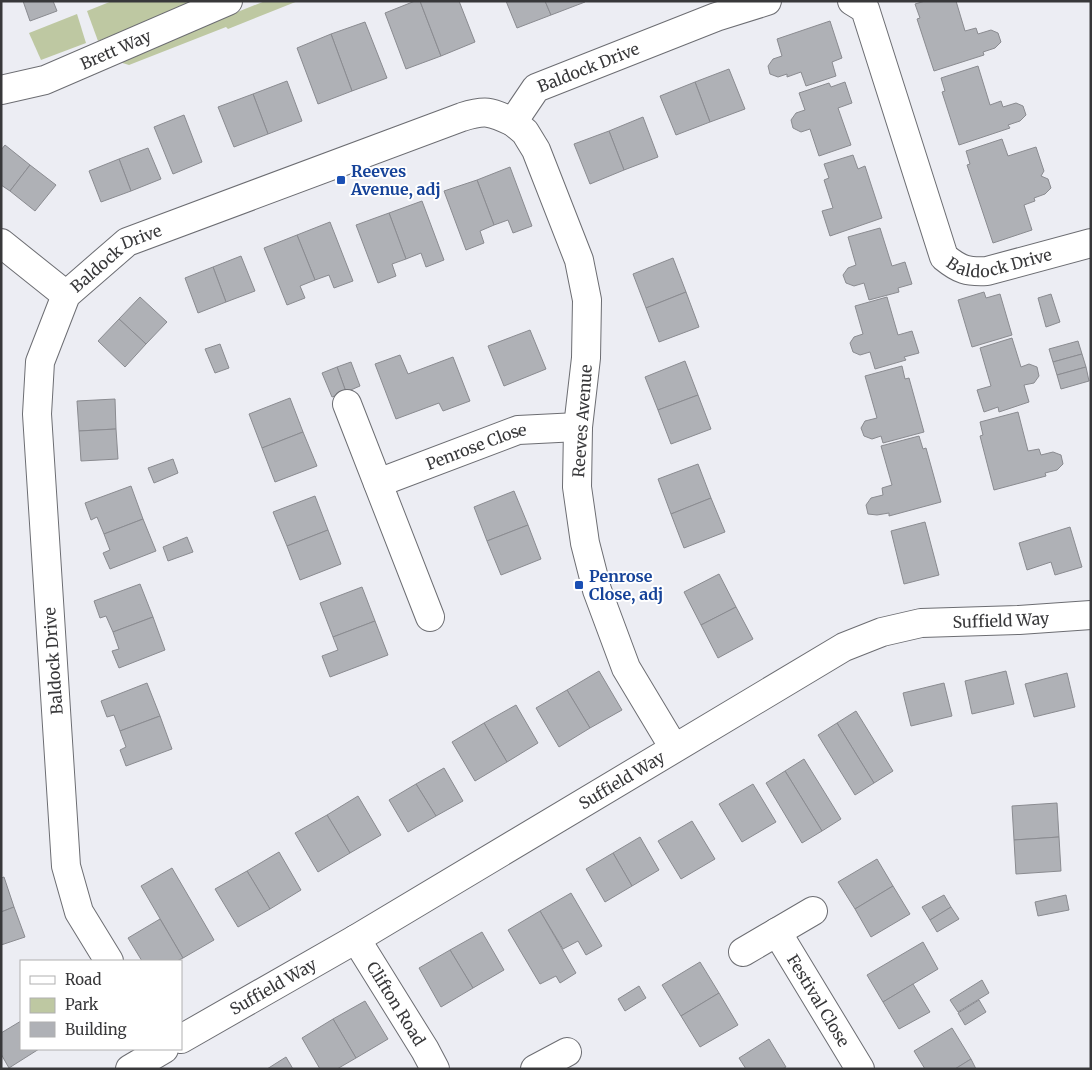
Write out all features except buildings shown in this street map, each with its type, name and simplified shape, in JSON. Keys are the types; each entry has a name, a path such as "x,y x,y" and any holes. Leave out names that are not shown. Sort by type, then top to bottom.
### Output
{"street":[{"name":"Brett Way","path":"1,90 44,80 228,1"},
{"name":"Baldock Drive","path":"108,960 79,912 66,866 47,571 37,414 40,362 66,295 127,242 462,117 479,112 496,114 512,122 536,88 716,17 767,1"},
{"name":"Baldock Drive","path":"852,1 865,9 944,257 957,267 972,272 987,271 1091,243"},
{"name":"Reeves Avenue","path":"512,122 525,132 536,150 579,260 587,300 586,358 578,427 577,487 585,544 597,590 626,668 674,748"},
{"path":"1,243 66,295"},
{"path":"347,404 430,617"},
{"name":"Penrose Close","path":"378,483 518,430 578,427"},
{"name":"Suffield Way","path":"182,1038 356,939 844,647 882,632 921,623 1019,620 1091,615"},
{"path":"743,952 813,910"},
{"name":"Festival Close","path":"777,932 860,1069"},
{"name":"Clifton Road","path":"356,939 435,1069"},
{"name":"Suffield Way","path":"130,1069 161,1050"},
{"path":"536,1069 566,1052"}],"green space":[{"path":"112,1 191,1 186,7 98,41 87,11"},
{"path":"265,1 298,1 129,65 116,61"},
{"path":"77,14 86,43 41,60 29,33"}],"place":[{"name":"Reeves Avenue, adj","path":"341,180"},
{"name":"Penrose Close, adj","path":"579,585"}]}
